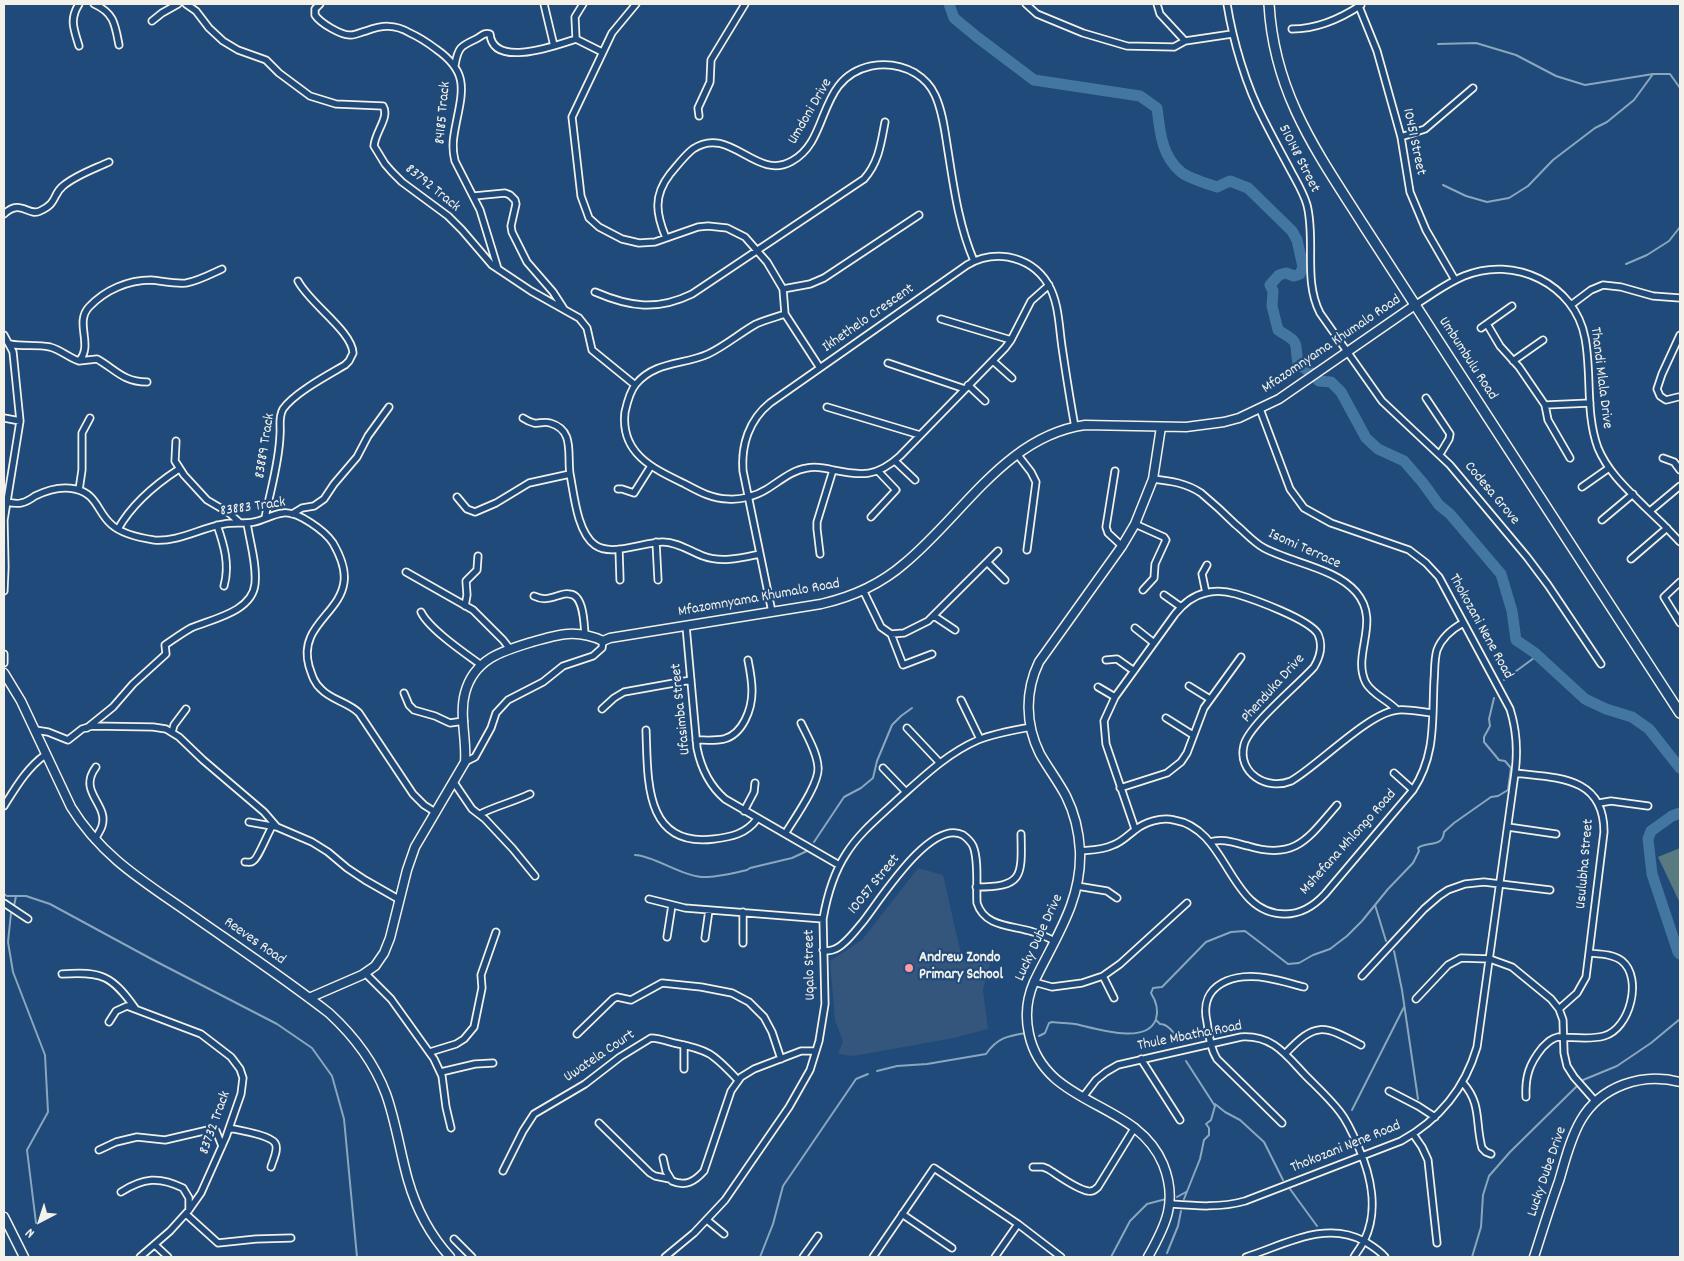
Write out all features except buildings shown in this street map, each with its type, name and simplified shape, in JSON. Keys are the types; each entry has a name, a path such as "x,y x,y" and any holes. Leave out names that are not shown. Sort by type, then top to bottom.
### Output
{"main road":[{"name":"Umbumbulu Road","path":"1269,4 1272,36 1279,67 1288,96 1298,117 1337,183 1415,305 1680,712"}],"street":[{"path":"78,46 73,22 74,11 79,4"},
{"path":"94,4 103,8 113,19 119,45"},
{"path":"152,21 178,4"},
{"name":"83792 Track","path":"186,4 196,11 209,28 223,41 238,50 266,60 310,96 336,104 383,106 386,112 374,142 376,150 385,164 402,182 448,216 487,260 498,269 531,292 564,308 583,322 587,328 590,345 596,354 635,385"},
{"name":"84185 Track","path":"320,4 316,9 315,15 321,22 331,28 350,36 379,27 397,27 413,34 448,57 455,65 459,72 461,87 452,147 455,161 480,210 498,269"},
{"path":"544,4 554,46"},
{"path":"576,39 575,17 583,4"},
{"path":"636,4 616,27 602,52 572,120 584,206 589,218 595,225 631,242 647,243 698,227 716,226 739,233 758,250 783,289 785,314 820,368"},
{"path":"699,116 698,108 710,82 711,60 745,4"},
{"path":"1026,4 1037,14 1083,33 1119,45 1169,47 1178,46 1185,41 1232,34"},
{"path":"1157,4 1160,14 1185,41"},
{"path":"1292,29 1325,25 1360,4"},
{"name":"10451 Street","path":"1360,4 1377,51 1401,137 1410,192 1417,211 1455,280"},
{"name":"510148 Street","path":"1229,5 1232,34 1258,108 1301,190 1307,206 1311,272 1316,306 1348,352"},
{"path":"455,65 457,53 461,46 488,33 498,48 509,52 535,51 576,39 602,52"},
{"name":"Umdoni Drive","path":"666,238 658,210 659,193 666,180 692,150 706,143 721,144 737,149 762,164 769,166 787,164 798,157 810,144 829,100 841,83 859,70 889,64 898,65 915,73 928,85 936,96 943,122 960,220 974,261"},
{"path":"1401,137 1425,129 1473,88"},
{"path":"595,292 615,300 639,306 650,306 674,301 692,294 864,179 873,168 878,156 885,122"},
{"path":"4,214 10,209 18,207 26,208 33,212 40,212 53,202 64,185 109,162"},
{"path":"474,196 505,193 515,200 516,204 511,226 512,232 527,262 554,292 564,308"},
{"path":"783,289 810,284 824,278 919,215"},
{"name":"Ikhethelo Crescent","path":"772,612 743,471 742,452 750,429 766,407 974,261 996,256 1019,260 1040,274 1049,285 1057,310 1075,427"},
{"path":"79,361 84,354 85,348 84,315 92,304 108,292 122,285 138,281 189,282 222,269"},
{"name":"Thandi Mlala Drive","path":"1415,305 1455,280 1487,269 1514,269 1554,286 1571,305 1580,321 1585,336 1595,439 1604,459 1609,468 1680,542"},
{"name":"83889 Track","path":"265,518 277,460 282,412 300,394 345,365 353,353 349,340 308,297 298,281"},
{"path":"785,314 757,324 707,355 664,365 655,369 635,385 626,409 625,425 633,449 650,466 713,497 726,500 761,493 801,469 813,467 860,475 878,471 895,461 993,361 1011,340 1028,306 1049,285"},
{"path":"1571,305 1591,290 1603,285 1616,286 1654,296 1680,298"},
{"name":"Mfazomnyama Khumalo Road","path":"603,641 610,638 772,612 845,598 864,590 906,563 1000,468 1017,454 1043,438 1075,427 1098,424 1186,427 1224,422 1260,409 1279,399 1415,305"},
{"path":"1480,328 1512,306"},
{"path":"941,319 1011,340"},
{"path":"1487,324 1496,341 1524,373 1545,405 1548,420 1570,458"},
{"path":"4,336 13,352 20,421 6,502 4,591"},
{"path":"1678,397 1666,400 1660,396 1657,389 1680,336"},
{"path":"1513,361 1543,340"},
{"path":"10,344 24,347 49,347 57,349 79,361 96,359 117,373 134,381 147,382"},
{"name":"Codesa Grove","path":"1348,352 1382,400 1459,474 1548,585 1601,664"},
{"path":"993,361 1012,378"},
{"path":"888,363 966,387 985,401"},
{"path":"1426,398 1450,434 1440,454"},
{"path":"1545,405 1590,403"},
{"path":"827,407 920,435"},
{"path":"292,514 302,508 314,506 324,499 357,457 368,436 389,408"},
{"name":"Thokozani Nene Road","path":"1170,1204 1213,1207 1235,1204 1391,1146 1413,1134 1448,1104 1462,1083 1473,1061 1477,1047 1515,772 1517,742 1510,709 1439,577 1416,554 1400,546 1321,519 1304,508 1290,489 1260,409"},
{"path":"4,418 20,421"},
{"path":"6,502 23,502 44,492 64,488 79,490 82,470 82,434 90,418"},
{"path":"522,418 533,423 551,423 564,433 569,443 568,462 581,524 592,542 601,548 609,550 619,549 656,542 673,543 702,556 716,559 730,560 760,554"},
{"name":"Lucky Dube Drive","path":"1148,1257 1168,1217 1170,1204 1168,1180 1162,1160 1148,1139 1135,1127 1060,1084 1053,1077 1040,1063 1032,1046 1027,1025 1027,1005 1034,982 1071,909 1077,886 1080,851 1071,808 1059,784 1040,754 1031,727 1029,697 1034,674 1039,662 1122,546 1135,524 1153,479 1161,427"},
{"path":"176,441 175,461 179,469 207,500 229,513 239,522"},
{"path":"1017,454 1032,472 1036,482 1028,550"},
{"path":"1663,458 1674,462 1680,470"},
{"path":"895,461 915,480"},
{"path":"618,489 634,493 650,466"},
{"path":"1582,487 1609,468"},
{"path":"118,529 123,520 155,485 179,469"},
{"path":"820,554 816,529 817,522 833,470"},
{"path":"871,517 896,490 878,471"},
{"path":"1116,471 1106,527 1108,533 1122,546"},
{"path":"456,496 467,509 474,512 496,503 529,483 570,474"},
{"name":"Isomi Terrace","path":"1153,479 1175,482 1193,488 1258,544 1338,578 1351,586 1361,598 1367,616 1367,630 1362,661 1363,676 1371,690 1387,700 1397,710"},
{"path":"1650,512 1680,486"},
{"name":"83883 Track","path":"79,490 95,501 109,523 118,529 149,539 166,540 217,525 239,522 248,523 283,513 292,514 312,524 326,534 335,546 345,579 342,591 311,635 308,662 313,679 324,692 352,706 359,713 413,794 424,805 435,812"},
{"path":"1602,520 1633,494"},
{"path":"35,730 54,734 68,740 114,707 133,684 166,654 165,645 190,629 240,608 254,589 255,573 248,523"},
{"path":"1135,524 1164,537 1166,540 1155,564 1154,578 1143,590"},
{"path":"217,525 226,552 227,571 224,586"},
{"path":"1631,560 1666,528"},
{"path":"656,542 658,580"},
{"path":"619,549 620,580"},
{"path":"891,634 904,633 934,616 998,551"},
{"path":"465,606 467,595 466,581 477,570 478,556"},
{"path":"987,562 1005,580"},
{"path":"1206,593 1202,574 1207,565"},
{"path":"406,572 478,614 510,649"},
{"path":"1680,582 1664,597 1680,624"},
{"path":"864,590 881,627 891,634 903,665 932,654"},
{"name":"Phenduka Drive","path":"1135,829 1104,735 1104,721 1115,697 1181,607 1192,598 1206,593 1236,594 1295,617 1314,630 1320,640 1320,655 1314,667 1258,724 1244,745 1246,764 1260,780 1279,784 1291,781 1381,715 1397,710 1433,713"},
{"path":"534,596 546,599 567,594 573,595 579,601 581,607 585,635"},
{"path":"1164,596 1181,607"},
{"path":"422,612 426,620 448,640 481,665"},
{"path":"934,616 956,630"},
{"name":"Mshefana Mhlongo Road","path":"1080,851 1109,847 1122,841 1135,829 1151,822 1161,819 1174,819 1199,830 1210,842 1245,894 1256,905 1280,914 1297,912 1312,906 1325,894 1413,790 1423,774 1429,755 1437,651 1447,634 1463,623"},
{"name":"Ufasimba Street","path":"686,626 696,740 699,758 706,776 719,794 756,819 840,865"},
{"path":"1135,628 1154,643"},
{"path":"309,998 365,973 375,966 387,948 407,870 415,847 465,762 466,747 463,711 465,694 472,678 481,665 496,655 510,649 562,634 585,635 603,641 602,648 593,656 563,666 543,682 508,700 499,708 494,716 491,728 475,757 465,762"},
{"path":"4,654 4,663"},
{"path":"1120,788 1153,778 1173,769 1184,758 1200,716 1241,657"},
{"path":"696,740 723,739 730,736 741,726 747,714 752,693 748,660"},
{"path":"1106,660 1117,660 1134,671"},
{"name":"Reeves Road","path":"4,672 21,701 71,807 80,822 95,840 122,865 329,1013 367,1057 379,1078 390,1108 408,1181 414,1196 428,1226 450,1257"},
{"path":"602,709 624,692 692,680"},
{"path":"1189,686 1210,699"},
{"path":"1098,687 1115,697"},
{"path":"404,693 409,705 414,710 450,723 464,720"},
{"path":"961,700 980,739"},
{"path":"172,732 174,725 186,709"},
{"path":"1166,718 1193,736"},
{"path":"785,834 815,783 818,771 816,759 801,723"},
{"path":"87,728 92,726 153,726 172,732 264,812 275,826"},
{"name":"Uqalo Street","path":"665,1257 707,1220 732,1191 800,1090 810,1070 819,1042 825,1004 823,919 831,886 846,854 862,834 939,762 949,755 980,739 1031,727"},
{"path":"907,728 939,762"},
{"path":"646,730 652,801 657,816 668,829 681,837 691,840 716,839 739,834 752,826 756,819"},
{"path":"4,806 31,766 46,754"},
{"path":"95,840 103,821 102,814 91,791 89,779 96,767"},
{"path":"883,768 906,792"},
{"name":"Usulubha Street","path":"1515,772 1574,782 1588,790 1599,803 1603,815 1604,832 1584,982 1577,993 1560,1010"},
{"path":"1394,773 1413,790"},
{"path":"453,781 472,809 480,814 513,849 535,876"},
{"path":"744,811 754,792 755,784"},
{"path":"480,814 530,794"},
{"path":"1599,803 1611,801 1648,806"},
{"path":"1210,842 1216,840 1226,841 1262,850 1290,848 1308,838 1337,805"},
{"path":"249,822 275,826 316,845 365,880 400,900"},
{"path":"245,862 255,860 264,840 275,826"},
{"path":"1508,827 1556,834"},
{"name":"10057 Street","path":"823,950 833,950 840,945 862,922 899,873 931,842 943,834 954,833 965,836 973,846 979,909 990,920 1034,932 1055,941"},
{"path":"976,887 1003,886 1016,878 1021,864 1021,834"},
{"path":"1362,976 1424,909 1448,890 1465,884 1484,882 1550,890"},
{"path":"1077,886 1107,892 1117,898"},
{"path":"649,899 672,905 708,910 823,919"},
{"path":"1034,982 1052,987 1082,983 1103,976 1120,964 1188,902"},
{"path":"4,903 28,918"},
{"path":"667,937 672,905"},
{"path":"705,938 708,910"},
{"path":"743,912 743,943"},
{"path":"430,1052 464,1040 474,1027 482,988 481,975 496,932"},
{"path":"1526,1097 1527,1072 1535,1057 1551,1039 1604,1036 1621,1024 1630,1009 1632,978 1626,965 1615,957 1589,953"},
{"path":"1416,999 1454,961 1466,958 1490,960 1506,964 1551,999 1560,1010 1563,1020 1564,1053 1567,1066 1596,1102"},
{"path":"62,974 89,973 109,980 120,988 135,1008"},
{"path":"365,973 390,999 430,1052 441,1072 451,1128"},
{"path":"1103,976 1114,998"},
{"path":"1282,1123 1220,1063 1211,1043 1205,1007 1209,995 1218,985 1234,979 1252,976 1304,987"},
{"path":"577,1034 613,998 631,1000 662,983 702,987 732,994 754,1007 768,1024 781,1059"},
{"path":"109,1022 122,1007 135,1008"},
{"name":"83732 Track","path":"135,1008 197,1033 221,1048 236,1061 240,1068 243,1082 222,1146 201,1193 188,1212 156,1245 140,1257"},
{"path":"1285,1054 1302,1037 1318,1030 1333,1032 1361,1045"},
{"name":"Thule Mbatha Road","path":"1083,1097 1091,1085 1112,1068 1126,1063 1241,1037 1256,1038 1271,1043 1285,1054 1340,1112 1351,1130 1363,1157 1370,1180 1372,1202 1369,1225 1364,1242 1354,1257"},
{"name":"Uwatela Court","path":"503,1171 534,1114 585,1084 620,1057 651,1038 699,1048 710,1053 738,1080"},
{"path":"684,1045 684,1069"},
{"path":"599,1123 650,1173 676,1183 687,1184 704,1171 730,1091 738,1080 754,1069 801,1051 816,1051"},
{"path":"1141,1059 1180,1120"},
{"path":"441,1072 463,1066 493,1063"},
{"name":"Lucky Dube Drive","path":"1534,1257 1572,1141 1582,1118 1596,1102 1613,1089 1634,1081 1657,1078 1680,1082"},
{"path":"1462,1083 1471,1093 1476,1105 1482,1148 1491,1154"},
{"path":"1388,1091 1435,1117"},
{"path":"1033,1167 1043,1167 1081,1189 1090,1192 1094,1191 1135,1127"},
{"path":"228,1128 266,1137 274,1141 276,1153 272,1167"},
{"path":"98,1150 137,1136 172,1139 208,1130 216,1131 222,1146"},
{"path":"1413,1134 1428,1160 1437,1243"},
{"path":"663,1158 670,1180"},
{"path":"873,1257 934,1168 1018,1224 1061,1257"},
{"path":"120,1192 146,1180 158,1179 183,1188 189,1198 188,1212 218,1243 256,1238 291,1238"},
{"path":"902,1214 952,1248"},
{"path":"4,1216 24,1257"},
{"path":"707,1220 724,1234"},
{"path":"995,1257 1018,1224"},
{"path":"1246,1257 1318,1233 1334,1232 1349,1234 1377,1249 1385,1257"},
{"path":"803,1257 818,1236"},
{"path":"454,1239 472,1257"},
{"path":"156,1245 168,1257"}],"shaded area":[{"name":"Andrew Zondo Primary School","path":"918,868 943,875 962,959 991,961 983,990 988,1029 954,1038 853,1056 838,1054 843,1042 835,1020 830,961 862,940"}],"green space":[{"path":"1680,848 1680,903 1658,857"}],"waterway":[{"path":"949,4 954,18 1034,80 1140,96 1157,108 1165,150 1174,165 1181,172 1193,179 1217,187 1230,181 1248,188 1292,231 1297,240 1303,267 1300,274 1294,276 1286,273 1279,275 1270,285 1273,291 1272,306 1278,330 1295,343 1298,364 1319,381 1331,382 1341,392 1366,438 1378,449 1404,461 1439,505 1450,514 1501,574 1512,611 1516,640 1535,653 1585,699 1606,709 1632,717 1649,729 1680,768"},
{"path":"1438,44 1476,43 1516,55 1556,76 1585,85 1653,74 1670,74 1680,88"},
{"path":"1443,185 1466,196 1487,202 1509,198 1528,186 1553,160 1595,128 1607,122 1634,100 1653,74"},
{"path":"1626,264 1647,255 1669,241 1680,227"},
{"path":"1504,680 1538,655"},
{"path":"1039,1036 1045,1033 1049,1023 1052,1022 1075,1024 1119,1033 1131,1034 1142,1032 1151,1027 1156,1019 1156,1005 1151,993 1153,988 1162,987 1206,942 1231,932 1245,931 1288,964 1299,963 1313,955 1330,949 1362,921 1388,889 1413,863 1419,851 1418,848 1438,842 1443,837 1444,832 1454,823 1491,797 1498,796 1508,790 1511,768 1505,761 1499,760 1484,742 1484,737 1490,726 1489,719 1494,698"},
{"path":"814,842 844,797 861,788 873,778 877,761 892,725 912,708"},
{"path":"1680,813 1672,816 1651,831 1648,839 1652,874 1680,954"},
{"path":"635,855 643,856 693,876 706,877 747,870 792,858 807,851"},
{"path":"4,894 7,896 26,896 50,904 277,1024 312,1048 332,1076 344,1119 357,1257"},
{"path":"14,906 16,896"},
{"path":"1375,905 1386,941"},
{"path":"11,913 8,942 13,972 45,1055 48,1112 27,1150 36,1223"},
{"path":"1394,951 1402,990 1418,1099"},
{"path":"1352,1110 1404,1007"},
{"path":"1583,1080 1617,1066 1651,1043 1680,1019"},
{"path":"1156,1020 1169,1028 1181,1042"},
{"path":"877,1071 897,1066 927,1064 986,1054 998,1041 1013,1035 1026,1033"},
{"path":"1184,1199 1200,1159 1204,1140 1209,1135 1209,1128 1206,1124 1211,1120 1215,1106 1186,1061"},
{"path":"760,1257 773,1224 783,1186 856,1079 868,1074"},
{"path":"1472,1257 1481,1227 1483,1195 1489,1176 1510,1152 1576,1087"},
{"path":"1215,1104 1240,1120 1264,1142 1283,1180"},
{"path":"1290,1189 1317,1226"},
{"path":"1177,1197 1186,1192"},
{"path":"1111,1257 1130,1221 1147,1204 1166,1199"},
{"path":"1167,1253 1178,1226 1181,1211"}],"place":[{"name":"Andrew Zondo Primary School","path":"909,968"}]}
